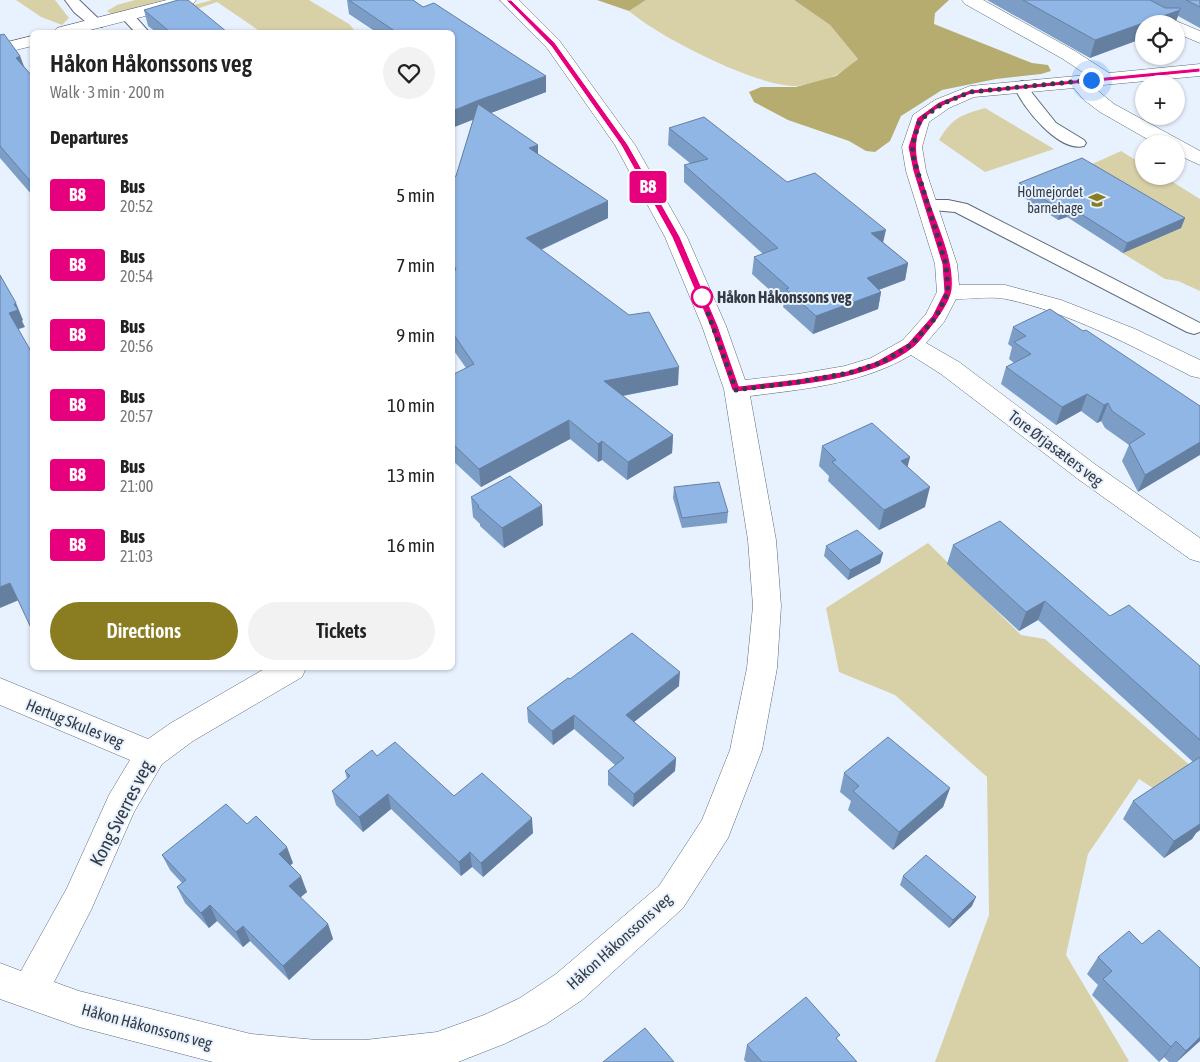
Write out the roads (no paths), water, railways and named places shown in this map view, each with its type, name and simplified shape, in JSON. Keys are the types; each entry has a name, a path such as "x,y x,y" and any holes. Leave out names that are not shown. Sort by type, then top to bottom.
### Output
{"street":[{"path":"82,30 102,28 127,16 187,0"},
{"name":"Håkon Håkonssons veg","path":"14,987 88,1011 251,1053 317,1059 365,1060 437,1056 532,1011 569,987 671,897 716,828 746,750 762,668 767,606 762,540 736,390 714,326 676,237 625,145 553,44 509,0"},
{"path":"971,0 1069,55 1105,79"},
{"path":"1185,30 1200,38"},
{"path":"0,49 30,42"},
{"path":"736,390 848,373 880,363 911,345 936,317 948,292 946,264 912,153 920,120 942,104 970,92 1200,70"},
{"path":"1078,81 1091,96 1107,108 1155,135"},
{"path":"1185,150 1200,158"},
{"path":"948,292 1005,292 1053,305 1127,334 1200,370"},
{"name":"Tore Ørjasæters veg","path":"911,345 950,368 1086,472 1200,552"},
{"name":"Kong Sverres veg","path":"14,987 80,899 121,805 151,754 182,732 288,670"},
{"name":"Hertug Skules veg","path":"0,691 151,754"}],"lane":[{"path":"72,0 79,9 102,28"},
{"path":"127,16 140,30"},
{"path":"1022,86 1025,94 1050,126 1078,143"},
{"path":"928,205 948,205 961,208 1194,328"}],"place":[{"name":"Holmejordet barnehage","path":"1097,200"},
{"name":"Håkon Håkonssons veg","path":"702,297"}]}
